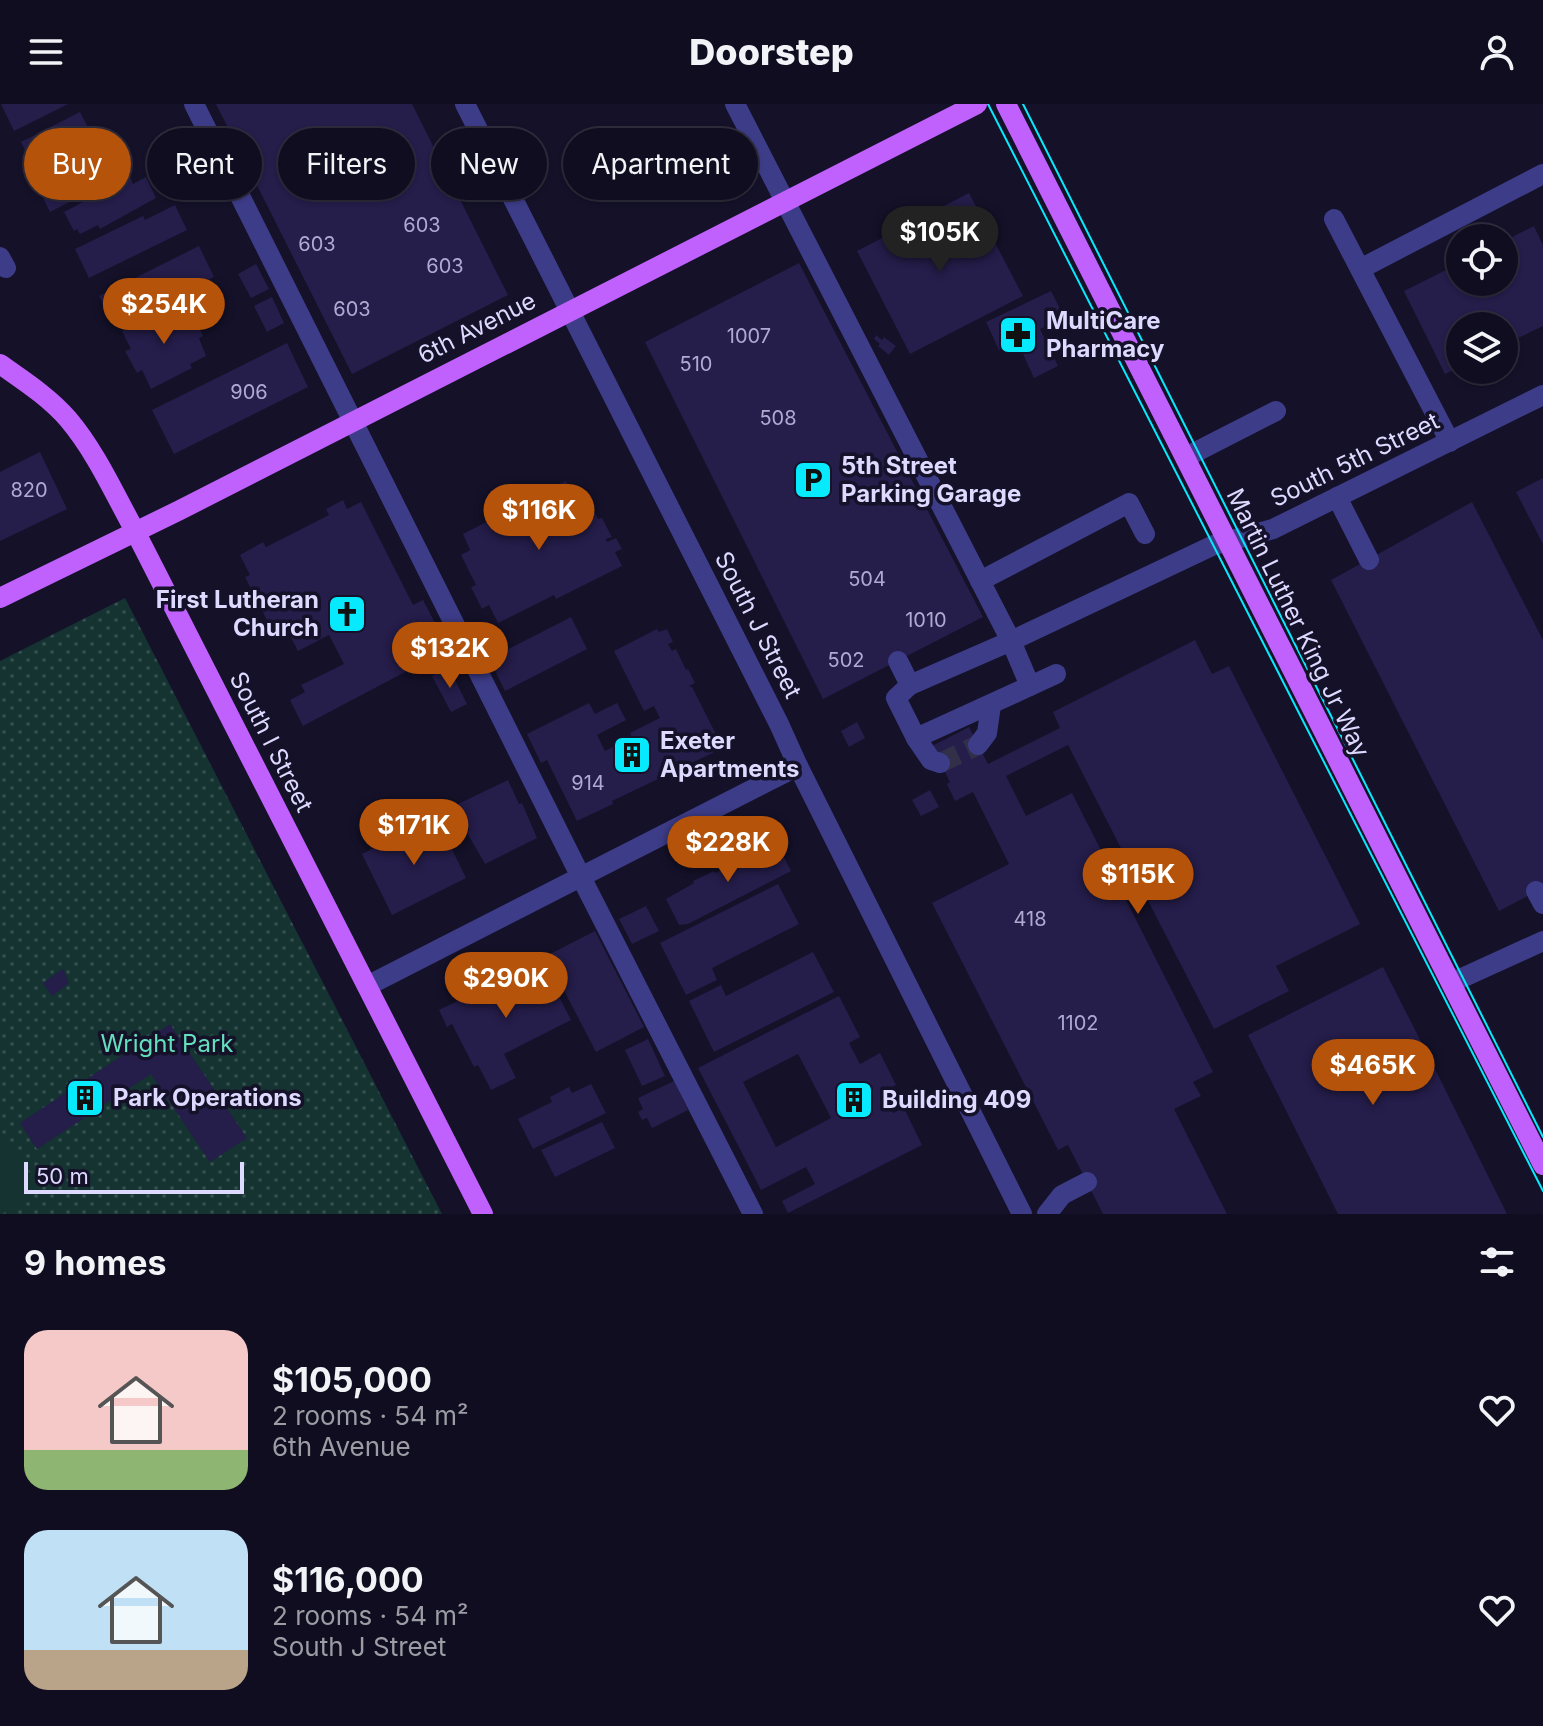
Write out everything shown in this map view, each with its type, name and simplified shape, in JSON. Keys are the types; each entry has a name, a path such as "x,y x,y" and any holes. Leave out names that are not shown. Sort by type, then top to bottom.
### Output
{"main road":[{"name":"6th Avenue","path":"0,598 977,104"},
{"name":"Martin Luther King Jr Way","path":"1006,104 1543,1165"},
{"name":"South I Street","path":"0,364 48,399 88,445 135,531 483,1214"}],"street":[{"path":"194,104 753,1214"},
{"name":"South J Street","path":"465,104 779,724 1022,1214"},
{"path":"735,104 1011,641 1030,686"},
{"path":"1360,269 1543,174"},
{"path":"1334,219 1450,442"},
{"name":"South 5th Street","path":"910,685 1214,545 1273,529 1543,395"},
{"path":"1186,457 1276,411"},
{"path":"1337,497 1369,560"},
{"path":"980,581 1129,503 1145,534"},
{"path":"898,661 910,685 896,698 916,738 931,760 940,763"},
{"path":"916,738 1056,674"},
{"path":"978,745 987,733 991,705"},
{"path":"367,986 798,766"},
{"path":"1451,983 1543,941"},
{"path":"1047,1214 1062,1195 1087,1182"}],"green space":[{"name":"Wright Park","path":"125,598 442,1214 0,1214 0,661"},
{"path":"0,1131 40,1188 2,1214 0,1214"}],"building":[{"path":"1,104 68,104 14,131"},
{"path":"216,104 412,104 431,142 431,200 460,200 508,295 352,374 262,195 262,128 228,128"},
{"path":"80,112 88,128 49,128"},
{"path":"131,179 133,184 147,179 147,200 152,200 100,229 98,225 80,234 77,229 74,231 64,212 87,200 131,200"},
{"path":"969,193 1023,296 910,354 857,251"},
{"path":"44,200 73,200 50,212"},
{"path":"175,205 187,230 89,278 75,249 143,216 145,220"},
{"path":"1534,226 1543,245 1543,326 1518,338 1518,312 1446,312 1445,374 1404,291 1446,270 1446,296 1518,296 1518,234"},
{"path":"199,246 214,277 114,326 99,296"},
{"name":"5th Street Parking Garage","path":"799,263 983,617 823,699 645,342"},
{"path":"256,264 269,289 251,298 238,274"},
{"name":"MultiCare Pharmacy","path":"1051,291 1064,317 1040,329 1058,366 1034,378 1017,341 999,350 986,322"},
{"path":"272,297 284,323 267,332 254,306"},
{"path":"184,307 193,326 197,324 203,336 199,338 206,356 190,364 192,368 151,389 142,370 137,373 125,351 131,349 122,331 164,311 167,316"},
{"path":"876,335 896,346 889,355 878,346 880,344 874,339"},
{"path":"287,343 308,387 174,454 152,410"},
{"path":"40,452 67,509 0,541 0,472"},
{"path":"1543,478 1543,544 1516,492"},
{"path":"566,481 574,497 584,492 598,519 602,518 612,537 606,539 607,542 616,538 622,549 615,552 622,566 556,599 554,595 498,623 489,605 482,609 471,587 476,585 461,555 470,550 463,534"},
{"name":"First Lutheran Church","path":"343,500 347,509 361,502 413,605 423,600 436,625 442,622 448,633 442,637 450,654 409,674 407,671 303,726 290,700 305,692 301,685 344,664 329,635 298,651 288,632 282,635 278,627 272,630 245,577 250,575 240,555 263,542 266,547 329,515 326,509"},
{"path":"1472,502 1543,640 1543,888 1499,911 1331,580"},
{"path":"571,617 587,649 505,691 489,659"},
{"name":"Exeter Apartments","path":"657,629 659,632 667,629 673,642 668,644 672,651 676,649 688,669 695,683 689,686 723,748 577,821 547,760 541,763 527,734 589,703 595,714 617,703 626,720 597,735 605,751 632,737 630,733 660,718 654,706 644,711 614,651"},
{"path":"1195,640 1212,674 1229,666 1360,924 1276,966 1289,991 1214,1029 1068,745 1006,776 1026,816 1072,793 1213,1072 1193,1082 1201,1096 1174,1109 1227,1214 1103,1214 1068,1145 1058,1150 932,903 1009,864 973,792 955,801 947,784 950,782 932,746 969,727 988,764 1060,728 1053,712"},
{"path":"449,668 467,704 451,712 432,676"},
{"path":"857,722 865,738 849,747 841,731"},
{"path":"508,780 537,838 485,864 466,831 469,830 456,805"},
{"path":"930,790 939,807 921,816 912,800"},
{"path":"436,817 466,878 392,915 362,854 380,845 382,849 420,830 418,826"},
{"path":"775,840 791,871 688,924 679,925 666,899 693,881 715,873"},
{"path":"778,884 799,924 712,968 717,980 686,995 660,943"},
{"path":"646,906 659,931 632,944 619,919"},
{"path":"595,931 644,1027 596,1052 546,956"},
{"path":"813,952 834,992 714,1052 689,1001 721,985 726,996"},
{"path":"541,961 571,1020 504,1054 516,1078 491,1090 478,1065 474,1067 452,1024 447,1027 439,1010"},
{"path":"1383,967 1507,1214 1338,1214 1248,1035"},
{"path":"63,969 69,983 52,996 43,983"},
{"name":"Building 409","path":"839,996 860,1037 849,1043 860,1064 880,1053 896,1085 881,1092 893,1113 904,1108 922,1145 788,1213 782,1201 815,1184 806,1167 761,1190 698,1068","holes":["798,1054 831,1118 776,1147 743,1082"]},
{"name":"Park Operations","path":"170,1024 247,1138 210,1162 151,1074 37,1149 20,1123"},
{"path":"648,1039 665,1076 642,1086 625,1050"},
{"path":"674,1081 688,1110 652,1128 647,1118 642,1120 638,1112 643,1109 638,1098"},
{"path":"591,1084 606,1113 533,1149 518,1119 552,1102 550,1097 569,1087 572,1093"},
{"path":"602,1122 615,1148 555,1177 541,1150"}],"tunnel":[{"path":"940,763 978,745"}],"tram line":[{"path":"988,104 1543,1191"},
{"path":"1023,104 1543,1137"}],"place":[{"name":"MultiCare Pharmacy","path":"1018,335"},
{"name":"5th Street Parking Garage","path":"813,480"},
{"name":"First Lutheran Church","path":"347,614"},
{"name":"Exeter Apartments","path":"632,755"},
{"name":"Park Operations","path":"85,1098"},
{"name":"Building 409","path":"854,1100"}]}
